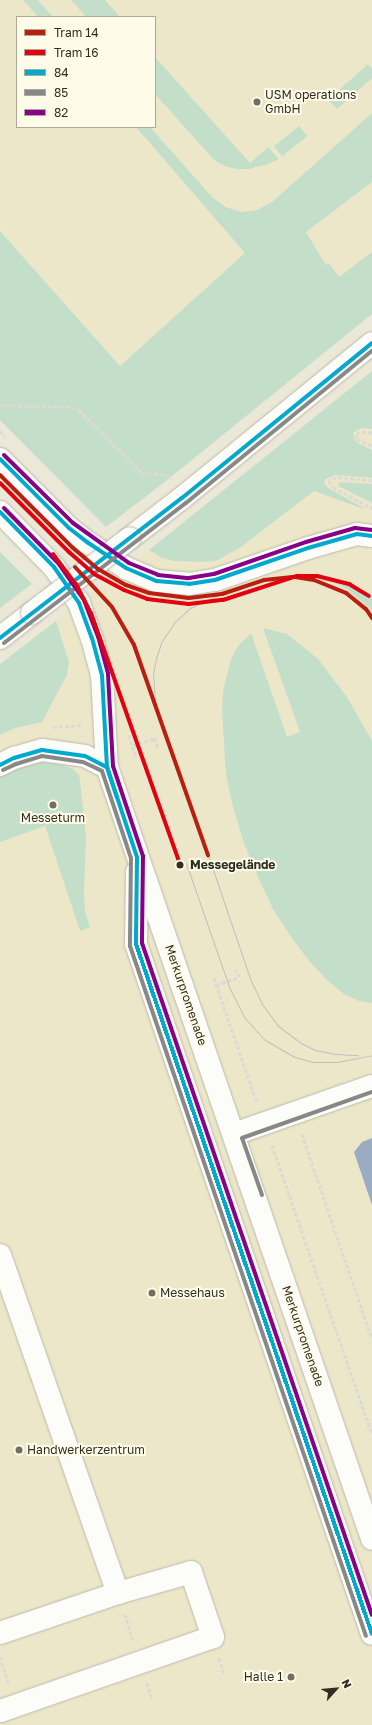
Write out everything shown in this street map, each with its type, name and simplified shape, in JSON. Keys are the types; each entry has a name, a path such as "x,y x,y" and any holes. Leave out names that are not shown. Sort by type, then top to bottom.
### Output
{"street":[{"path":"0,638 188,493 372,342"},
{"path":"0,459 69,528 87,542 126,568 157,580 189,584 215,580 315,546 357,534 372,536"},
{"name":"Merkurpromenade","path":"0,512 54,567 79,604 92,638 102,675 107,767 372,1539"},
{"path":"0,765 14,758 42,750 85,756 107,767"},
{"name":"Merkurpromenade","path":"137,857 136,944 372,1634"},
{"path":"234,1134 372,1086"},
{"path":"0,1255 118,1593"},
{"path":"0,1633 118,1593 191,1572 213,1637 0,1710"}],"path":[{"path":"0,405 71,407 79,410 142,473 162,474 188,493"},
{"path":"372,433 360,432 356,435 358,439 372,446"},
{"path":"372,481 336,478 329,481 333,487 372,508"},
{"path":"84,724 85,756"},
{"path":"133,746 155,738 158,748"},
{"path":"216,985 239,977 236,970"},
{"path":"214,978 372,1434"},
{"path":"294,1113 372,1338"}],"shaded area":[{"path":"0,0 372,0 372,278 142,467 0,322"},
{"path":"372,371 372,1725 0,1725 0,664 197,513"}],"green space":[{"path":"23,0 38,0 52,16 37,16"},
{"path":"71,0 105,0 119,16 85,16"},
{"path":"156,58 250,163 268,147 279,159 268,164 249,169 236,169 225,166 214,160 156,95"},
{"path":"368,64 372,69 372,78 337,109 328,100"},
{"path":"372,113 372,182 306,232 326,265 329,263 339,277 372,252 372,314 166,481 106,527 0,420 0,231 120,366 245,253 137,128 151,128 213,198 226,207 241,212 257,210 272,202"},
{"path":"299,126 307,136 282,156 274,146"},
{"path":"372,371 372,429 361,428 353,433 356,442 372,450 372,478 335,475 324,480 325,485 330,489 364,509 314,491 241,547 216,561 175,561 162,558 149,550"},
{"path":"340,482 372,484 372,503 338,486"},
{"path":"0,552 32,584 0,608"},
{"path":"326,576 350,583 372,596 372,610 347,589 325,578"},
{"path":"56,621 69,662 67,675 42,722 15,728 0,735 0,664"},
{"path":"263,628 287,634 318,659 347,697 372,741 372,1003 359,1001 344,994 329,982 309,961 289,934 273,909 258,877 244,843 233,807 226,775 222,711 223,691 231,659 239,645 251,633 287,737 300,732"},
{"path":"42,762 55,763 73,769 79,775 86,837 84,891 85,911 90,927 80,931 45,826 0,842 0,777 28,764"}],"water":[{"path":"372,1138 372,1205 354,1152 362,1142"}],"tram line":[{"name":"14","path":"0,475 73,548 98,569 126,585 149,593 189,598 222,594 264,580 295,577 314,580 346,593 366,609 372,618"},
{"name":"16","path":"0,483 69,552 94,574 124,590 147,599 189,604 223,600 297,576 317,576 349,584 369,596"},
{"name":"16","path":"53,554 76,584 91,613 180,865"},
{"name":"14","path":"75,567 112,607 134,645 208,855"},
{"path":"155,701 153,674 156,658 162,641 175,622 190,608 222,594"},
{"path":"208,855 251,981 262,1004 277,1025 301,1043 315,1050 336,1054 358,1055"},
{"path":"186,863 230,989 244,1017 265,1040 295,1057 312,1062 337,1062 372,1055"}],"transit line":[{"name":"84","path":"0,638 182,498 372,343"},
{"name":"85","path":"4,643 186,503 372,351"},
{"name":"82","path":"4,455 73,523 129,563 158,575 189,578 214,574 306,542 355,528 372,530"},
{"name":"84","path":"0,459 69,528 87,542 126,568 157,581 189,584 215,580 308,548 357,534 372,536"},
{"name":"82","path":"4,508 59,564 84,600 98,636 108,674 113,766 143,856 142,943 372,1615"},
{"name":"84","path":"0,512 54,567 79,603 92,638 102,675 107,767 137,857 136,944 372,1634"},
{"name":"84","path":"0,765 14,758 42,750 85,756 107,767 117,797"},
{"name":"85","path":"3,770 16,764 42,756 83,762 102,771 131,858 130,946 366,1636"},
{"name":"85","path":"262,1195 242,1138 372,1092"}],"place":[{"name":"USM operations GmbH","path":"257,102"},
{"name":"Messeturm","path":"53,805"},
{"name":"Messegelände","path":"180,865"},
{"name":"Messehaus","path":"152,1293"},
{"name":"Handwerkerzentrum","path":"19,1450"},
{"name":"Halle 1","path":"291,1677"}]}
